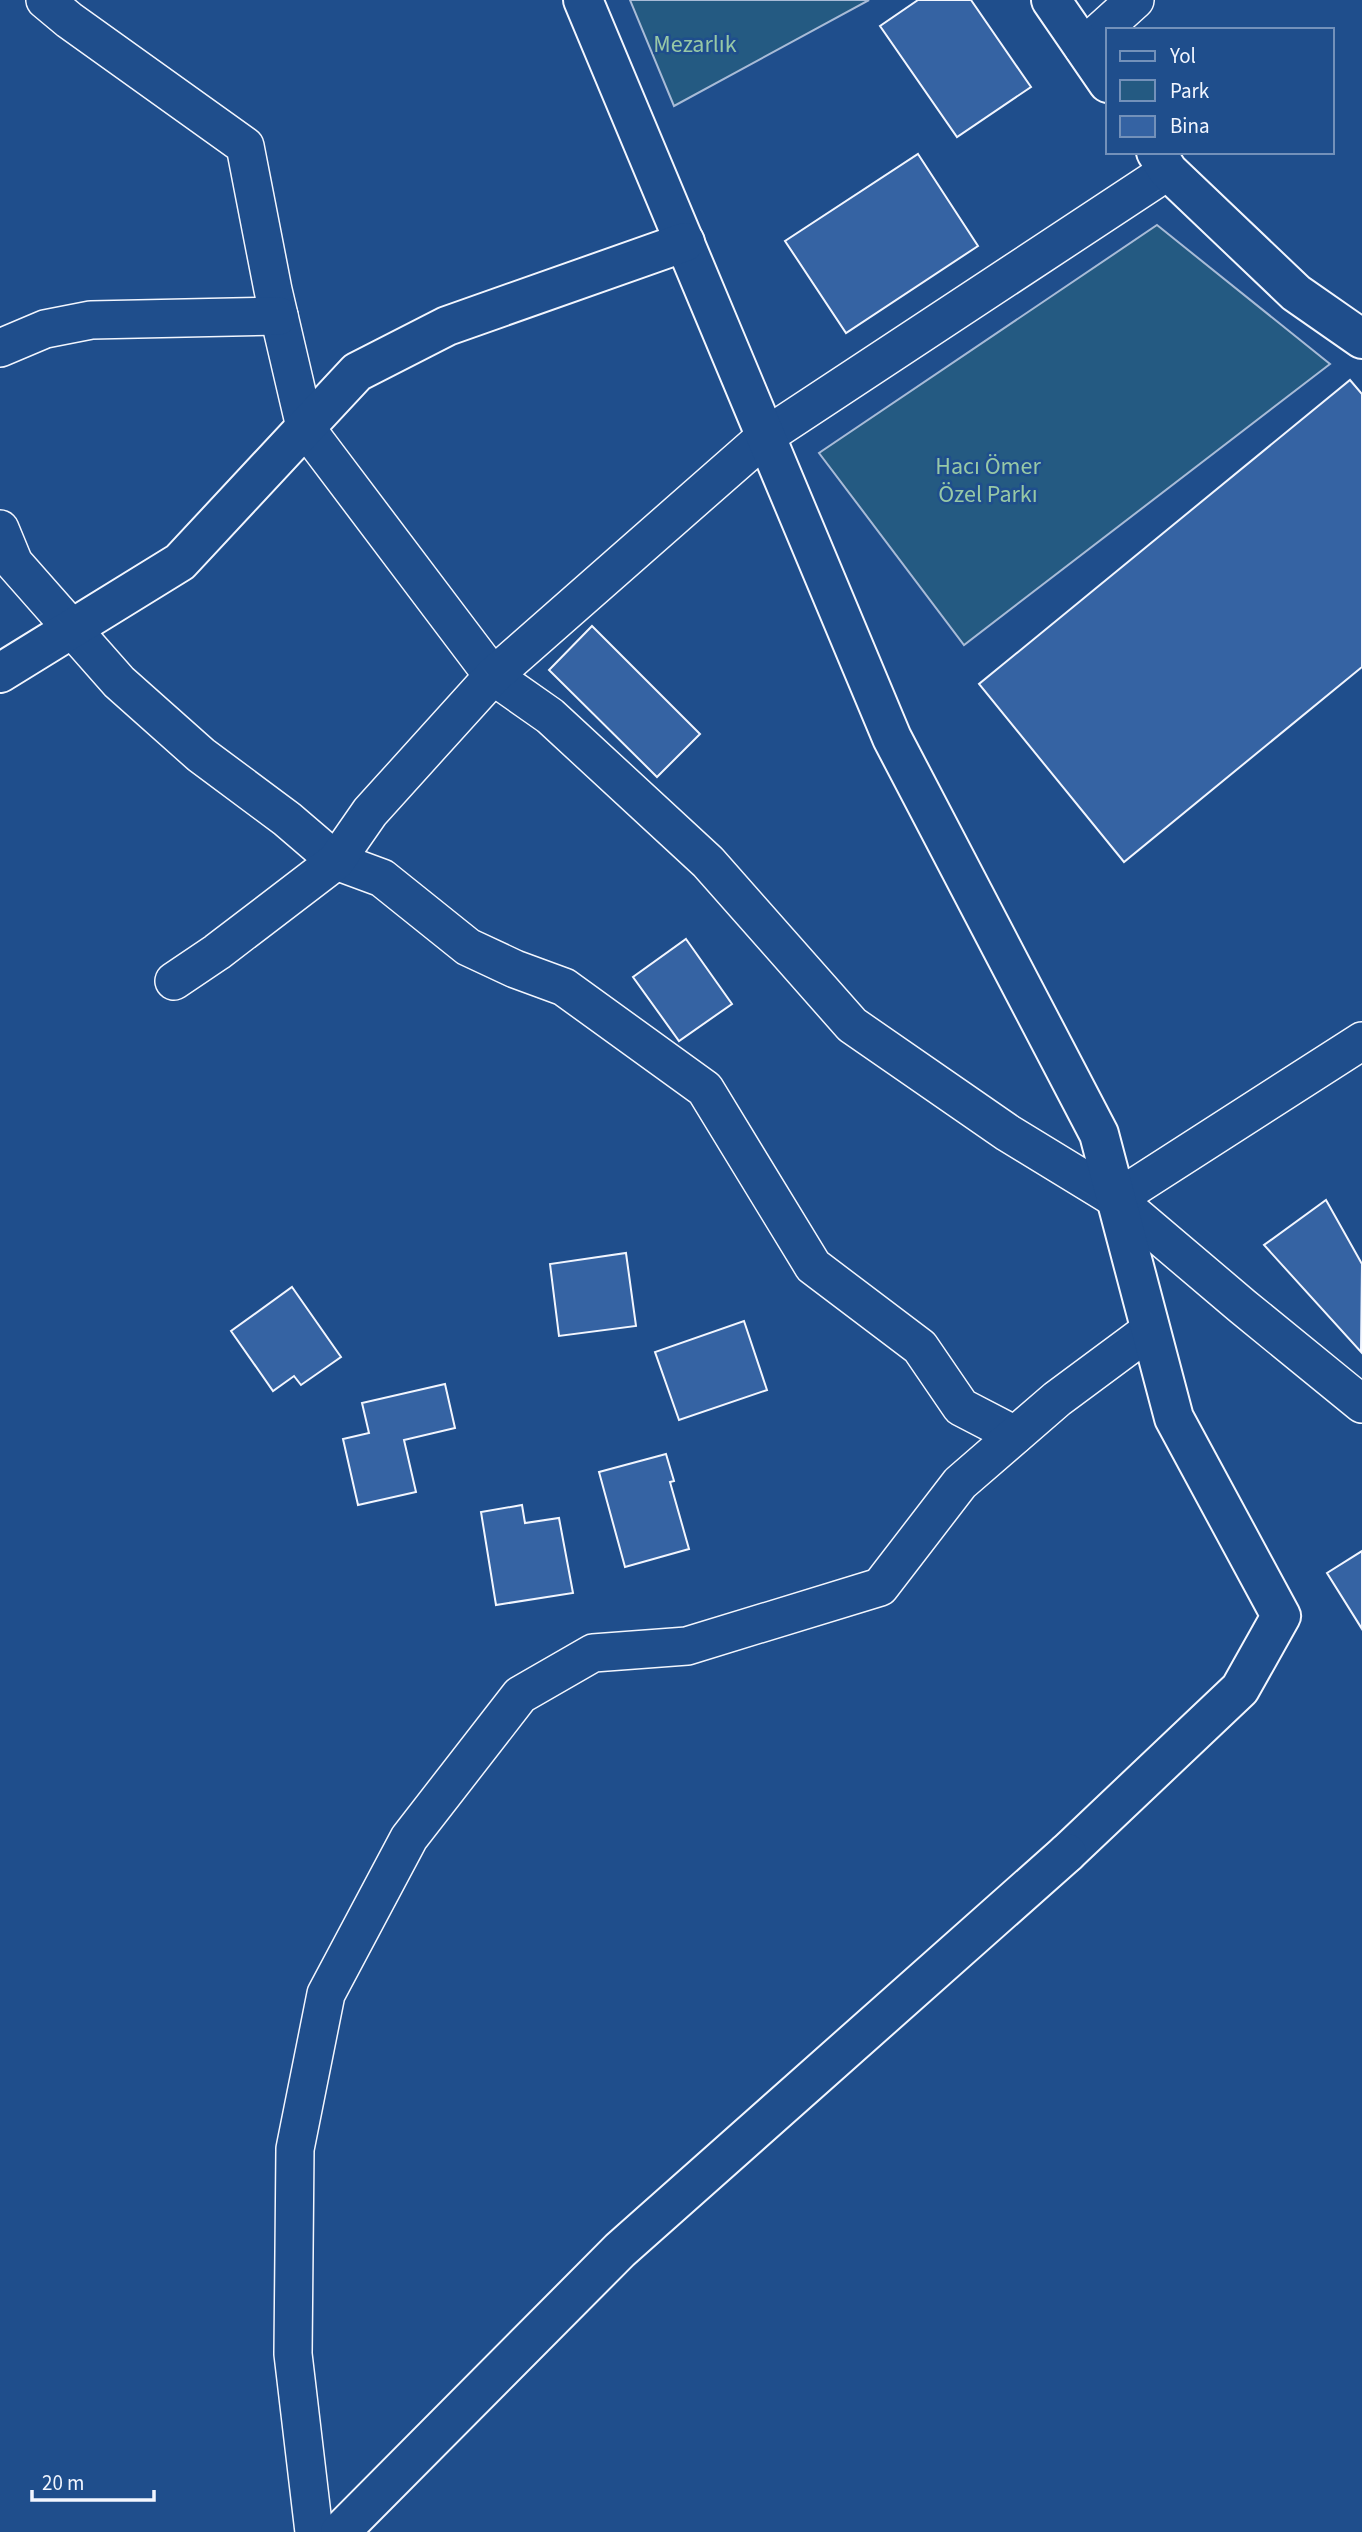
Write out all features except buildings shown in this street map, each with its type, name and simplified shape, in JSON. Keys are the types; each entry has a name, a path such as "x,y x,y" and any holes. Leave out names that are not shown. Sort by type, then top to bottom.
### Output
{"street":[{"path":"45,0 245,146 279,316 306,428 493,676 550,716 708,862 852,1025 1008,1133 1116,1199 1362,1404"},
{"path":"340,2532 620,2250 1067,1853 1240,1689 1281,1616 1174,1419 1099,1134 892,738 583,0"},
{"path":"1051,0 1106,80"},
{"path":"1083,47 1135,0"},
{"path":"174,981 217,952 336,861 370,812 493,676 766,436 1162,162 1296,293 1362,339"},
{"path":"0,673 180,562 357,372 447,326 685,242"},
{"path":"0,348 46,329 91,320 279,316"},
{"path":"0,529 14,563 119,682 201,755 287,819 336,861 382,878 468,947 515,969 564,987 705,1089 813,1266 920,1347 961,1407 1016,1435"},
{"path":"1116,1199 1362,1041"},
{"path":"314,2532 293,2354 295,2149 326,1994 409,1838 520,1695 593,1653 687,1646 880,1587 960,1483 1057,1399 1150,1329"}],"green space":[{"name":"Mezarlık","path":"630,0 869,0 674,106"},
{"name":"Hacı Ömer Özel Parkı","path":"1157,225 1330,364 964,645 819,453"}]}
